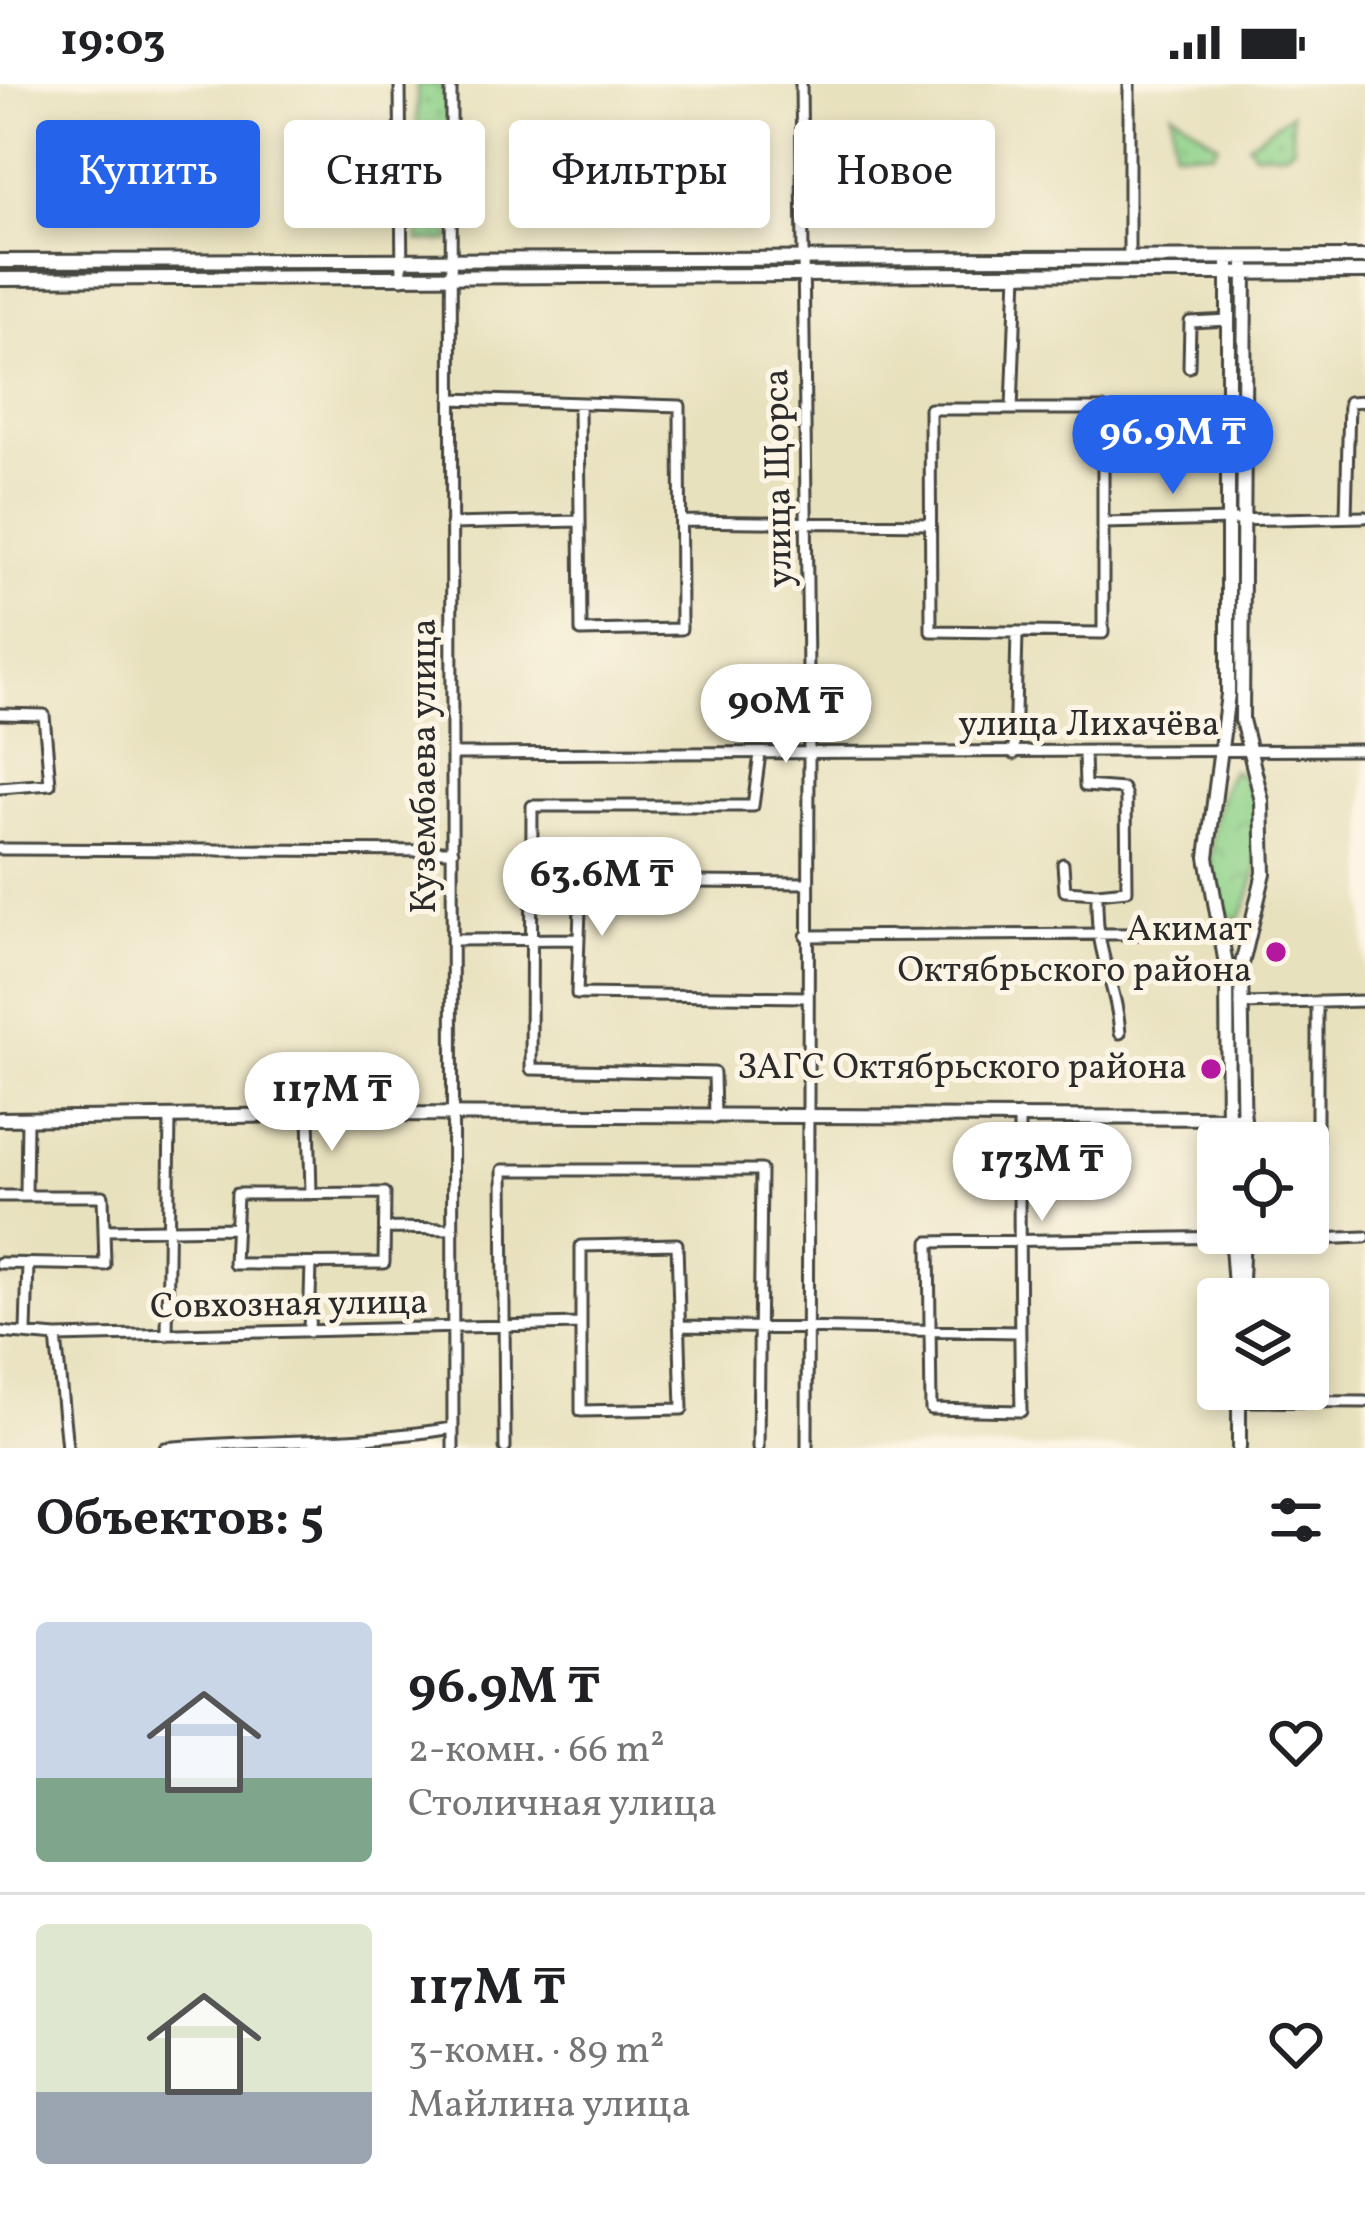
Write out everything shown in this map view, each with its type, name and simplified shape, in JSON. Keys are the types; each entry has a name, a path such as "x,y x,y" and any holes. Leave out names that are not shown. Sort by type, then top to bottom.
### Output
{"main road":[{"path":"0,260 1017,272 1365,257"},
{"path":"0,279 452,279 1129,258 1228,264"},
{"path":"1228,264 1246,752 1262,801 1264,873 1245,933 1240,1004 1244,1122"},
{"path":"1245,264 1365,272"},
{"path":"1227,1122 1222,934 1207,857 1228,694 1245,264"},
{"path":"0,1118 1244,1118"},
{"path":"1239,1410 1239,1448"}],"street":[{"path":"400,84 401,279"},
{"name":"Кузембаева улица","path":"451,84 453,1448"},
{"name":"улица Щорса","path":"801,84 808,521 807,1448"},
{"path":"1129,84 1129,258"},
{"path":"1012,409 1017,272"},
{"path":"1190,368 1190,322 1228,320"},
{"path":"451,399 680,406 682,629 580,631 578,404"},
{"path":"1346,517 1348,401 1365,401"},
{"path":"929,409 1103,410 1103,523 1103,633 931,631 929,409"},
{"path":"1103,523 1365,517"},
{"path":"451,524 578,521"},
{"path":"680,521 930,524"},
{"path":"1014,754 1017,632"},
{"path":"0,714 44,716 50,784 0,788"},
{"name":"улица Лихачёва","path":"453,754 1365,750"},
{"path":"1063,864 1065,891 1127,890 1126,797 1123,789 1085,787 1084,753"},
{"path":"715,1118 714,1073 531,1070 532,806 753,806 760,754"},
{"path":"0,849 453,851"},
{"path":"805,997 577,994 581,881 806,883"},
{"path":"1097,892 1096,934 1120,1033"},
{"path":"806,936 1245,933"},
{"path":"454,940 579,939"},
{"path":"1240,1004 1365,1001"},
{"path":"1317,1004 1317,1239 1365,1237"},
{"path":"309,1115 310,1193"},
{"path":"1019,1115 1019,1241 1019,1332 1022,1411 931,1409 929,1242 1019,1241 1197,1236"},
{"path":"167,1335 170,1116"},
{"path":"26,1196 27,1118"},
{"path":"505,1448 503,1170 760,1170 758,1448"},
{"path":"310,1193 385,1193 383,1263 234,1264 236,1194 310,1193"},
{"path":"0,1196 103,1196 105,1265 0,1264"},
{"path":"104,1230 234,1228"},
{"path":"385,1228 453,1229"},
{"path":"676,1244 682,1409 581,1411 580,1324 581,1246 676,1244"},
{"path":"26,1332 28,1264"},
{"path":"309,1332 311,1264"},
{"name":"Совхозная улица","path":"0,1332 56,1337 580,1324"},
{"path":"681,1326 1019,1332"},
{"path":"56,1337 68,1448"},
{"path":"1329,1400 1365,1402"},
{"path":"165,1448 270,1438 403,1437 453,1428"}],"green space":[{"path":"417,84 450,84 450,120 417,120"},
{"path":"1172,111 1218,144 1213,152 1174,151"},
{"path":"1291,113 1293,146 1286,152 1254,153 1248,144"},
{"path":"418,228 450,228 450,241 418,241"},
{"path":"1232,282 1242,282 1240,524 1231,524"},
{"path":"1233,770 1246,781 1254,798 1259,841 1253,886 1238,920 1216,894 1212,873 1214,826"}],"place":[{"name":"Акимат Октябрьского района","path":"1276,952"},
{"name":"ЗАГС Октябрьского района","path":"1211,1069"}]}
